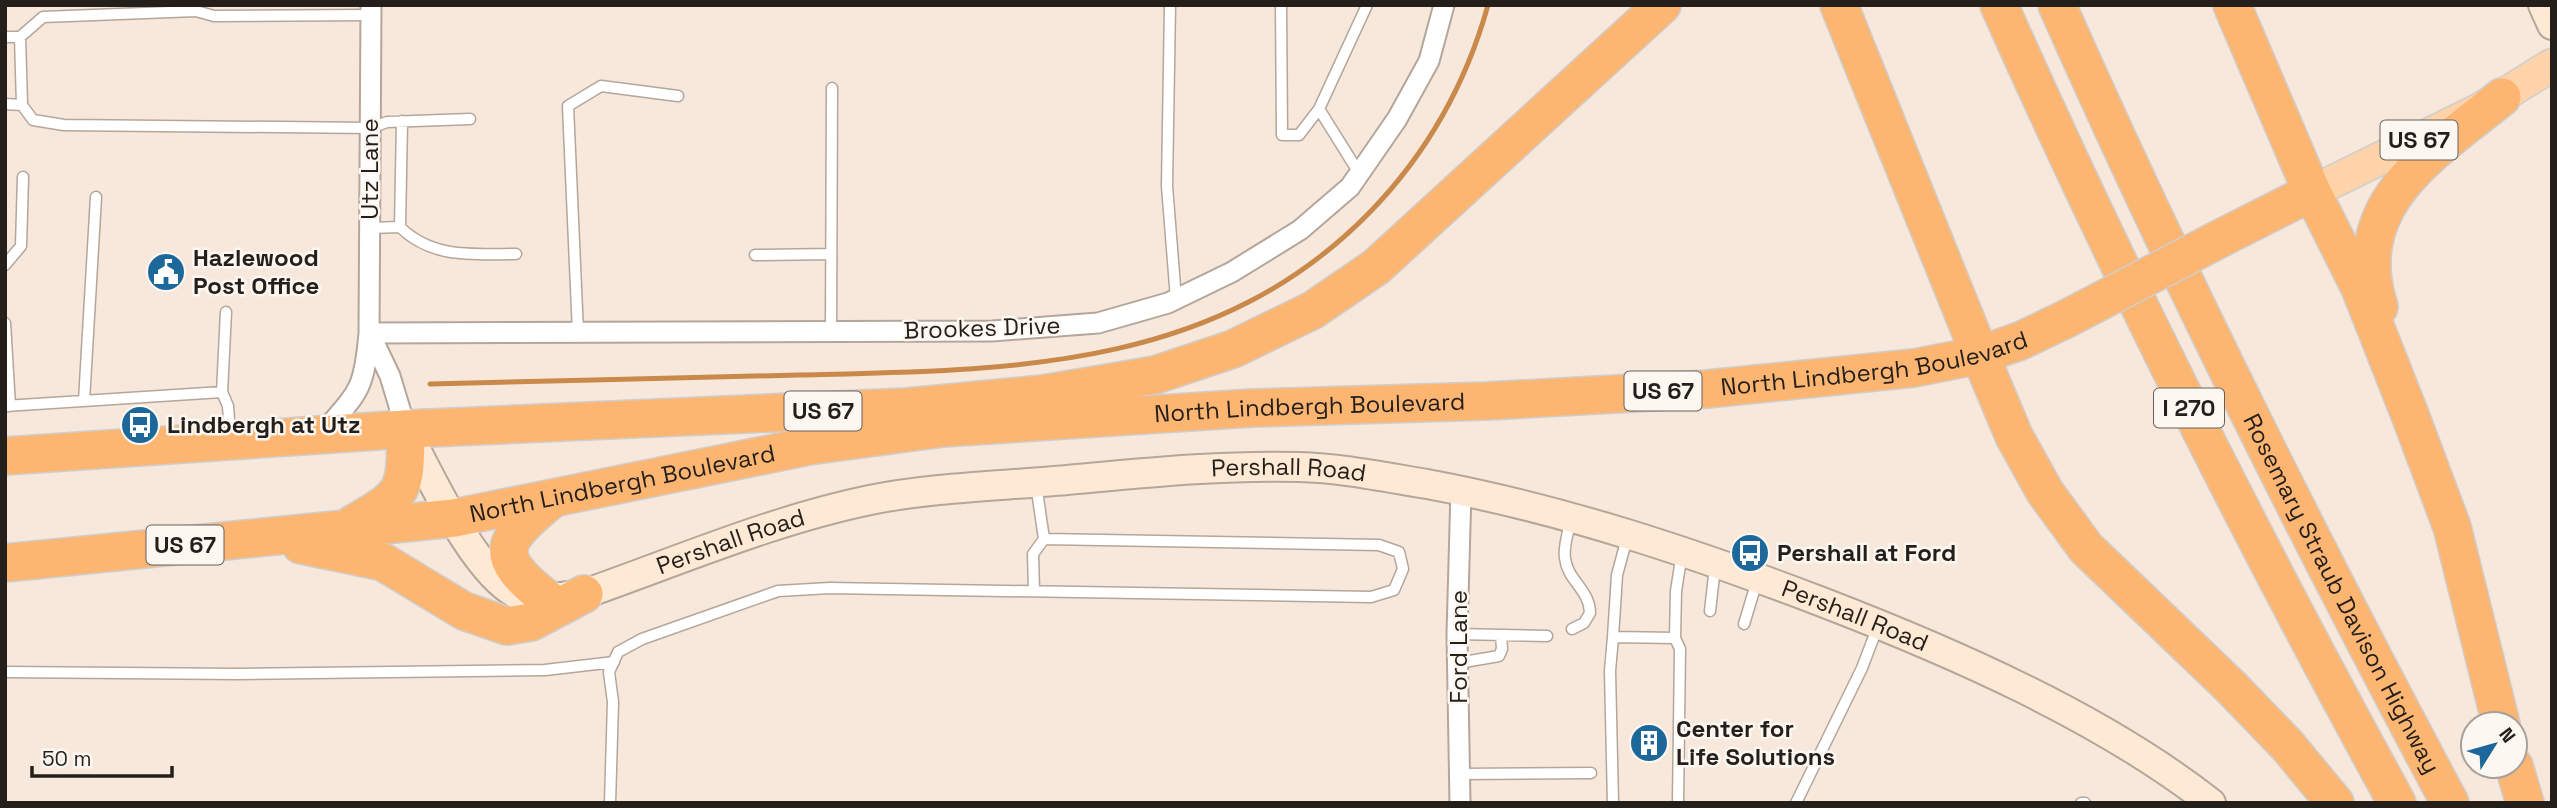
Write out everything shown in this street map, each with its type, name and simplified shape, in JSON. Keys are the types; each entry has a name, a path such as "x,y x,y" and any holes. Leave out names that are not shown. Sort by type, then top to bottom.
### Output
{"highway":[{"name":"North Lindbergh Boulevard","path":"5,457 406,429 839,410 984,400 1043,394 1155,375 1220,353 1313,310 1376,267 1662,5"},
{"path":"1839,5 2014,436 2045,492 2086,548 2231,687 2287,745 2335,803"},
{"name":"Rosemary Straub Davison Highway","path":"1999,5 2055,130 2217,466 2397,803"},
{"name":"Rosemary Straub Davison Highway","path":"2057,5 2168,250 2233,382 2450,803"},
{"path":"2232,5 2312,192 2360,288 2410,415 2452,527 2498,710"},
{"path":"2410,415 2374,292 2372,260 2378,230 2389,201 2411,171 2513,91"},
{"name":"North Lindbergh Boulevard","path":"5,562 454,518 809,446 943,428 1252,408 1487,401 1707,389 1914,368 1980,355 2020,341 2312,192"},
{"path":"344,529 381,509 395,497 403,485 406,429"},
{"path":"546,598 518,573 509,557 508,542 515,530 551,499"},
{"path":"262,538 383,562 464,611 506,626 531,622 584,594"},
{"path":"2518,780 2525,803"}],"main road":[{"name":"North Lindbergh Boulevard","path":"2312,192 2513,91 2552,65"}],"street":[{"name":"Brookes Drive","path":"369,333 992,331 1098,323 1176,299 1232,272 1300,230 1350,187 1397,119 1429,61 1444,5"},
{"path":"2543,5 2552,25"},
{"name":"Utz Lane","path":"321,435 360,390 366,374 369,333 371,10"},
{"name":"Utz Lane","path":"369,333 390,376 406,429"},
{"name":"Pershall Road","path":"406,429 454,518 486,569 507,589 525,597 584,594 760,533 870,500 1182,469 1300,467 1349,470 1461,491 1571,518 1682,553 1879,625 1951,656 2101,731 2211,803"},
{"name":"Ford Lane","path":"1460,803 1457,634 1461,491"}],"lane":[{"path":"1170,5 1167,186 1176,299"},
{"path":"1281,5 1282,135 1299,135 1319,109 1367,5"},
{"path":"5,37 20,37 43,17 66,14 196,11 214,16 371,10"},
{"path":"20,37 22,105 33,120 64,125 371,128 387,122 470,119"},
{"path":"578,333 568,106 601,86 678,96"},
{"path":"831,332 832,89"},
{"path":"5,104 22,105"},
{"path":"1319,109 1360,173"},
{"path":"400,226 402,121"},
{"path":"5,265 22,246 23,177"},
{"path":"84,401 96,197"},
{"path":"370,228 400,226 426,246 456,254 516,254"},
{"path":"755,255 831,254"},
{"path":"226,312 222,392 228,407 230,442"},
{"path":"5,323 8,406 222,392"},
{"path":"1034,591 1033,554 1044,539 1036,482"},
{"path":"1571,518 1564,556 1567,568 1585,592 1590,613 1584,623 1572,629"},
{"path":"1613,803 1610,671 1617,575 1628,536"},
{"path":"610,803 613,702 609,672 618,652 642,639 778,591 831,588 1371,597 1394,590 1403,569 1399,552 1379,545 1044,539"},
{"path":"1678,803 1680,649 1675,638 1676,591 1682,553"},
{"path":"1710,611 1716,564"},
{"path":"1744,624 1758,579"},
{"path":"1796,803 1862,668 1879,625"},
{"path":"1457,634 1547,636"},
{"path":"1458,663 1499,656 1502,649 1501,635"},
{"path":"1613,637 1675,638"},
{"path":"5,672 238,674 545,670 614,662"},
{"path":"1461,774 1591,773"}],"waterway":[{"path":"430,384 954,370 1030,363 1104,352 1176,332 1245,304 1310,264 1371,211 1410,165 1443,116 1468,62 1488,5"}],"place":[{"name":"Hazlewood Post Office","path":"166,272"},
{"name":"Lindbergh at Utz","path":"140,425"},
{"name":"Pershall at Ford","path":"1750,553"},
{"name":"Center for Life Solutions","path":"1649,743"}]}
